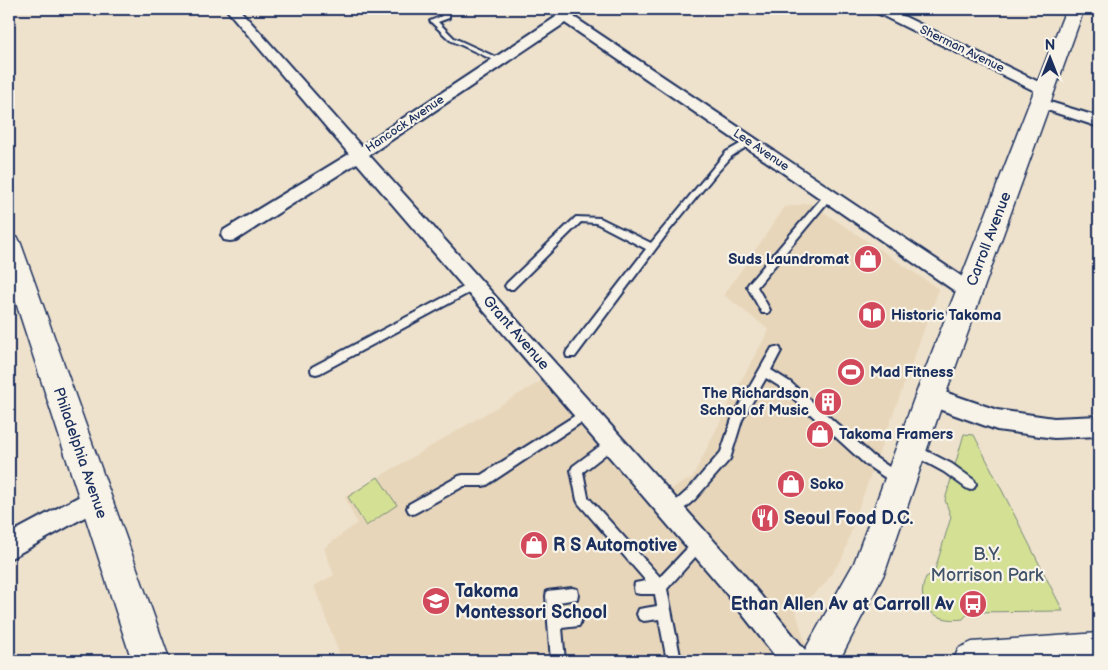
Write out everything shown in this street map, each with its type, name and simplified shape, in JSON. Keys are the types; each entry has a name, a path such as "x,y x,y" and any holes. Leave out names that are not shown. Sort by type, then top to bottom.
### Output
{"main road":[{"name":"Carroll Avenue","path":"819,661 868,572 930,396 1075,9"},
{"name":"Philadelphia Avenue","path":"9,244 151,661"},
{"path":"982,661 1054,658 1099,652"}],"street":[{"name":"Grant Avenue","path":"232,9 700,543 796,661"},
{"name":"Sherman Avenue","path":"879,9 1042,97 1099,122"},
{"name":"Hancock Avenue","path":"230,235 360,154 500,60 565,12"},
{"name":"Lee Avenue","path":"565,12 969,292"},
{"path":"930,396 997,420 1054,428 1099,426"},
{"path":"9,547 95,500"}],"lane":[{"path":"437,9 447,17 434,21 452,39 500,60"},
{"path":"570,354 666,229 728,154 750,142"},
{"path":"765,310 752,286 828,196"},
{"path":"510,286 579,219 597,220 652,248"},
{"path":"316,370 475,285"},
{"path":"673,512 691,495 726,455 737,419 776,351"},
{"path":"764,372 786,385 869,460 900,481"},
{"path":"413,508 463,480 483,481 586,413"},
{"path":"612,442 577,470 583,500 660,586 674,661"},
{"path":"912,448 948,468 970,484"},
{"path":"640,588 660,586 700,543"},
{"path":"558,661 552,596 572,594"},
{"path":"644,614 665,612"},
{"path":"555,622 574,621"}],"shaded area":[{"path":"810,203 939,289 858,510 843,557 824,585 795,609 811,661 342,661 314,586 334,575 324,548 357,523 345,497 541,381 645,502 692,478 736,390 769,330 724,295 785,207"}],"green space":[{"name":"B.Y. Morrison Park","path":"964,434 974,435 1063,611 969,612 963,619 953,620 935,615 925,604 923,587 926,577 934,573 951,517 945,500"},
{"path":"378,477 397,505 366,526 348,497"}],"place":[{"name":"Suds Laundromat","path":"868,259"},
{"name":"Historic Takoma","path":"872,315"},
{"name":"Mad Fitness","path":"851,372"},
{"name":"The Richardson School of Music","path":"828,402"},
{"name":"Takoma Framers","path":"820,434"},
{"name":"Soko","path":"791,484"},
{"name":"Seoul Food D.C.","path":"765,518"},
{"name":"R S Automotive","path":"534,545"},
{"name":"Takoma Montessori School","path":"436,601"},
{"name":"Ethan Allen Av at Carroll Av","path":"973,604"}]}
